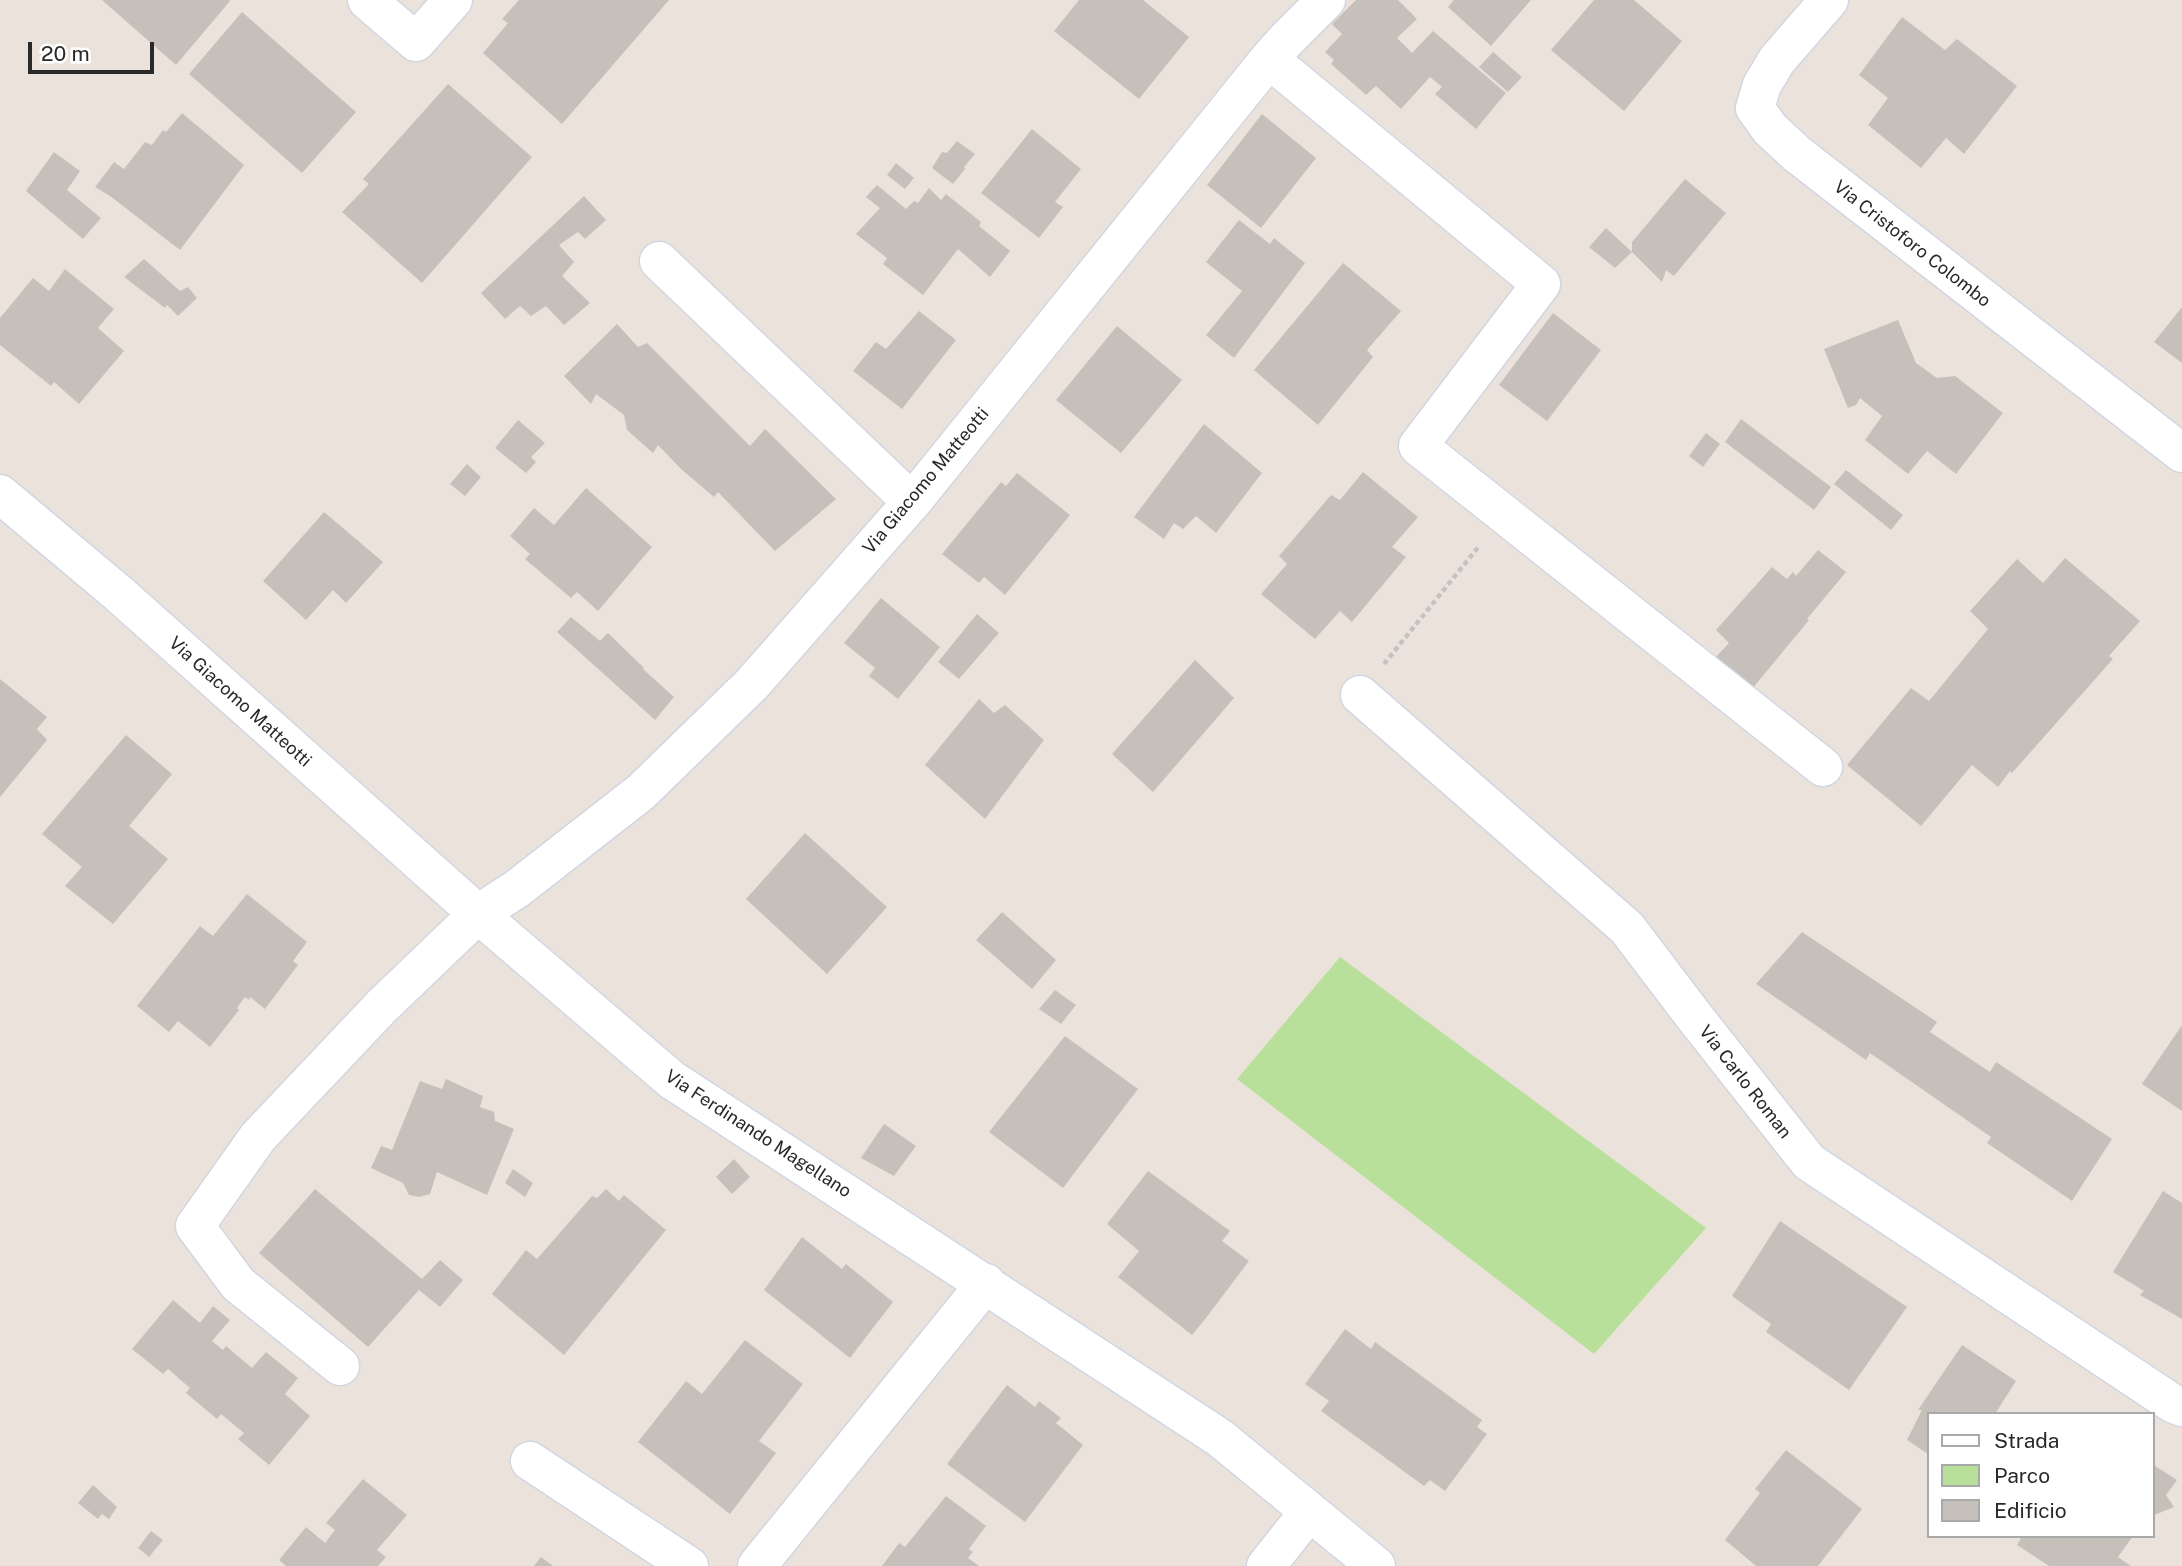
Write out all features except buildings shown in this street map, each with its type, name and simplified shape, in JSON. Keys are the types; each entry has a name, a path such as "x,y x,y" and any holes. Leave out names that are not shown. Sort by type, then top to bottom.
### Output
{"street":[{"path":"367,0 415,42 453,0"},
{"name":"Via Giacomo Matteotti","path":"340,1366 238,1284 195,1226 258,1137 382,1006 478,914 527,881 641,792 752,684 912,502 1269,59 1326,0"},
{"name":"Via Cristoforo Colombo","path":"1829,0 1777,60 1762,85 1755,108 1770,129 1797,154 2182,453"},
{"path":"1269,59 1541,284 1418,446 1823,767"},
{"path":"659,261 912,502"},
{"name":"Via Giacomo Matteotti","path":"0,494 118,593 478,914"},
{"name":"Via Carlo Roman","path":"1360,695 1627,928 1809,1162 2182,1407"},
{"name":"Via Ferdinando Magellano","path":"478,914 672,1080 1220,1438 1376,1566"},
{"path":"757,1566 986,1283"},
{"path":"530,1461 689,1566"},
{"path":"1266,1566 1309,1512"}],"path":[{"path":"1360,695 1504,515"}],"green space":[{"path":"1340,957 1706,1228 1594,1354 1237,1079"}]}
